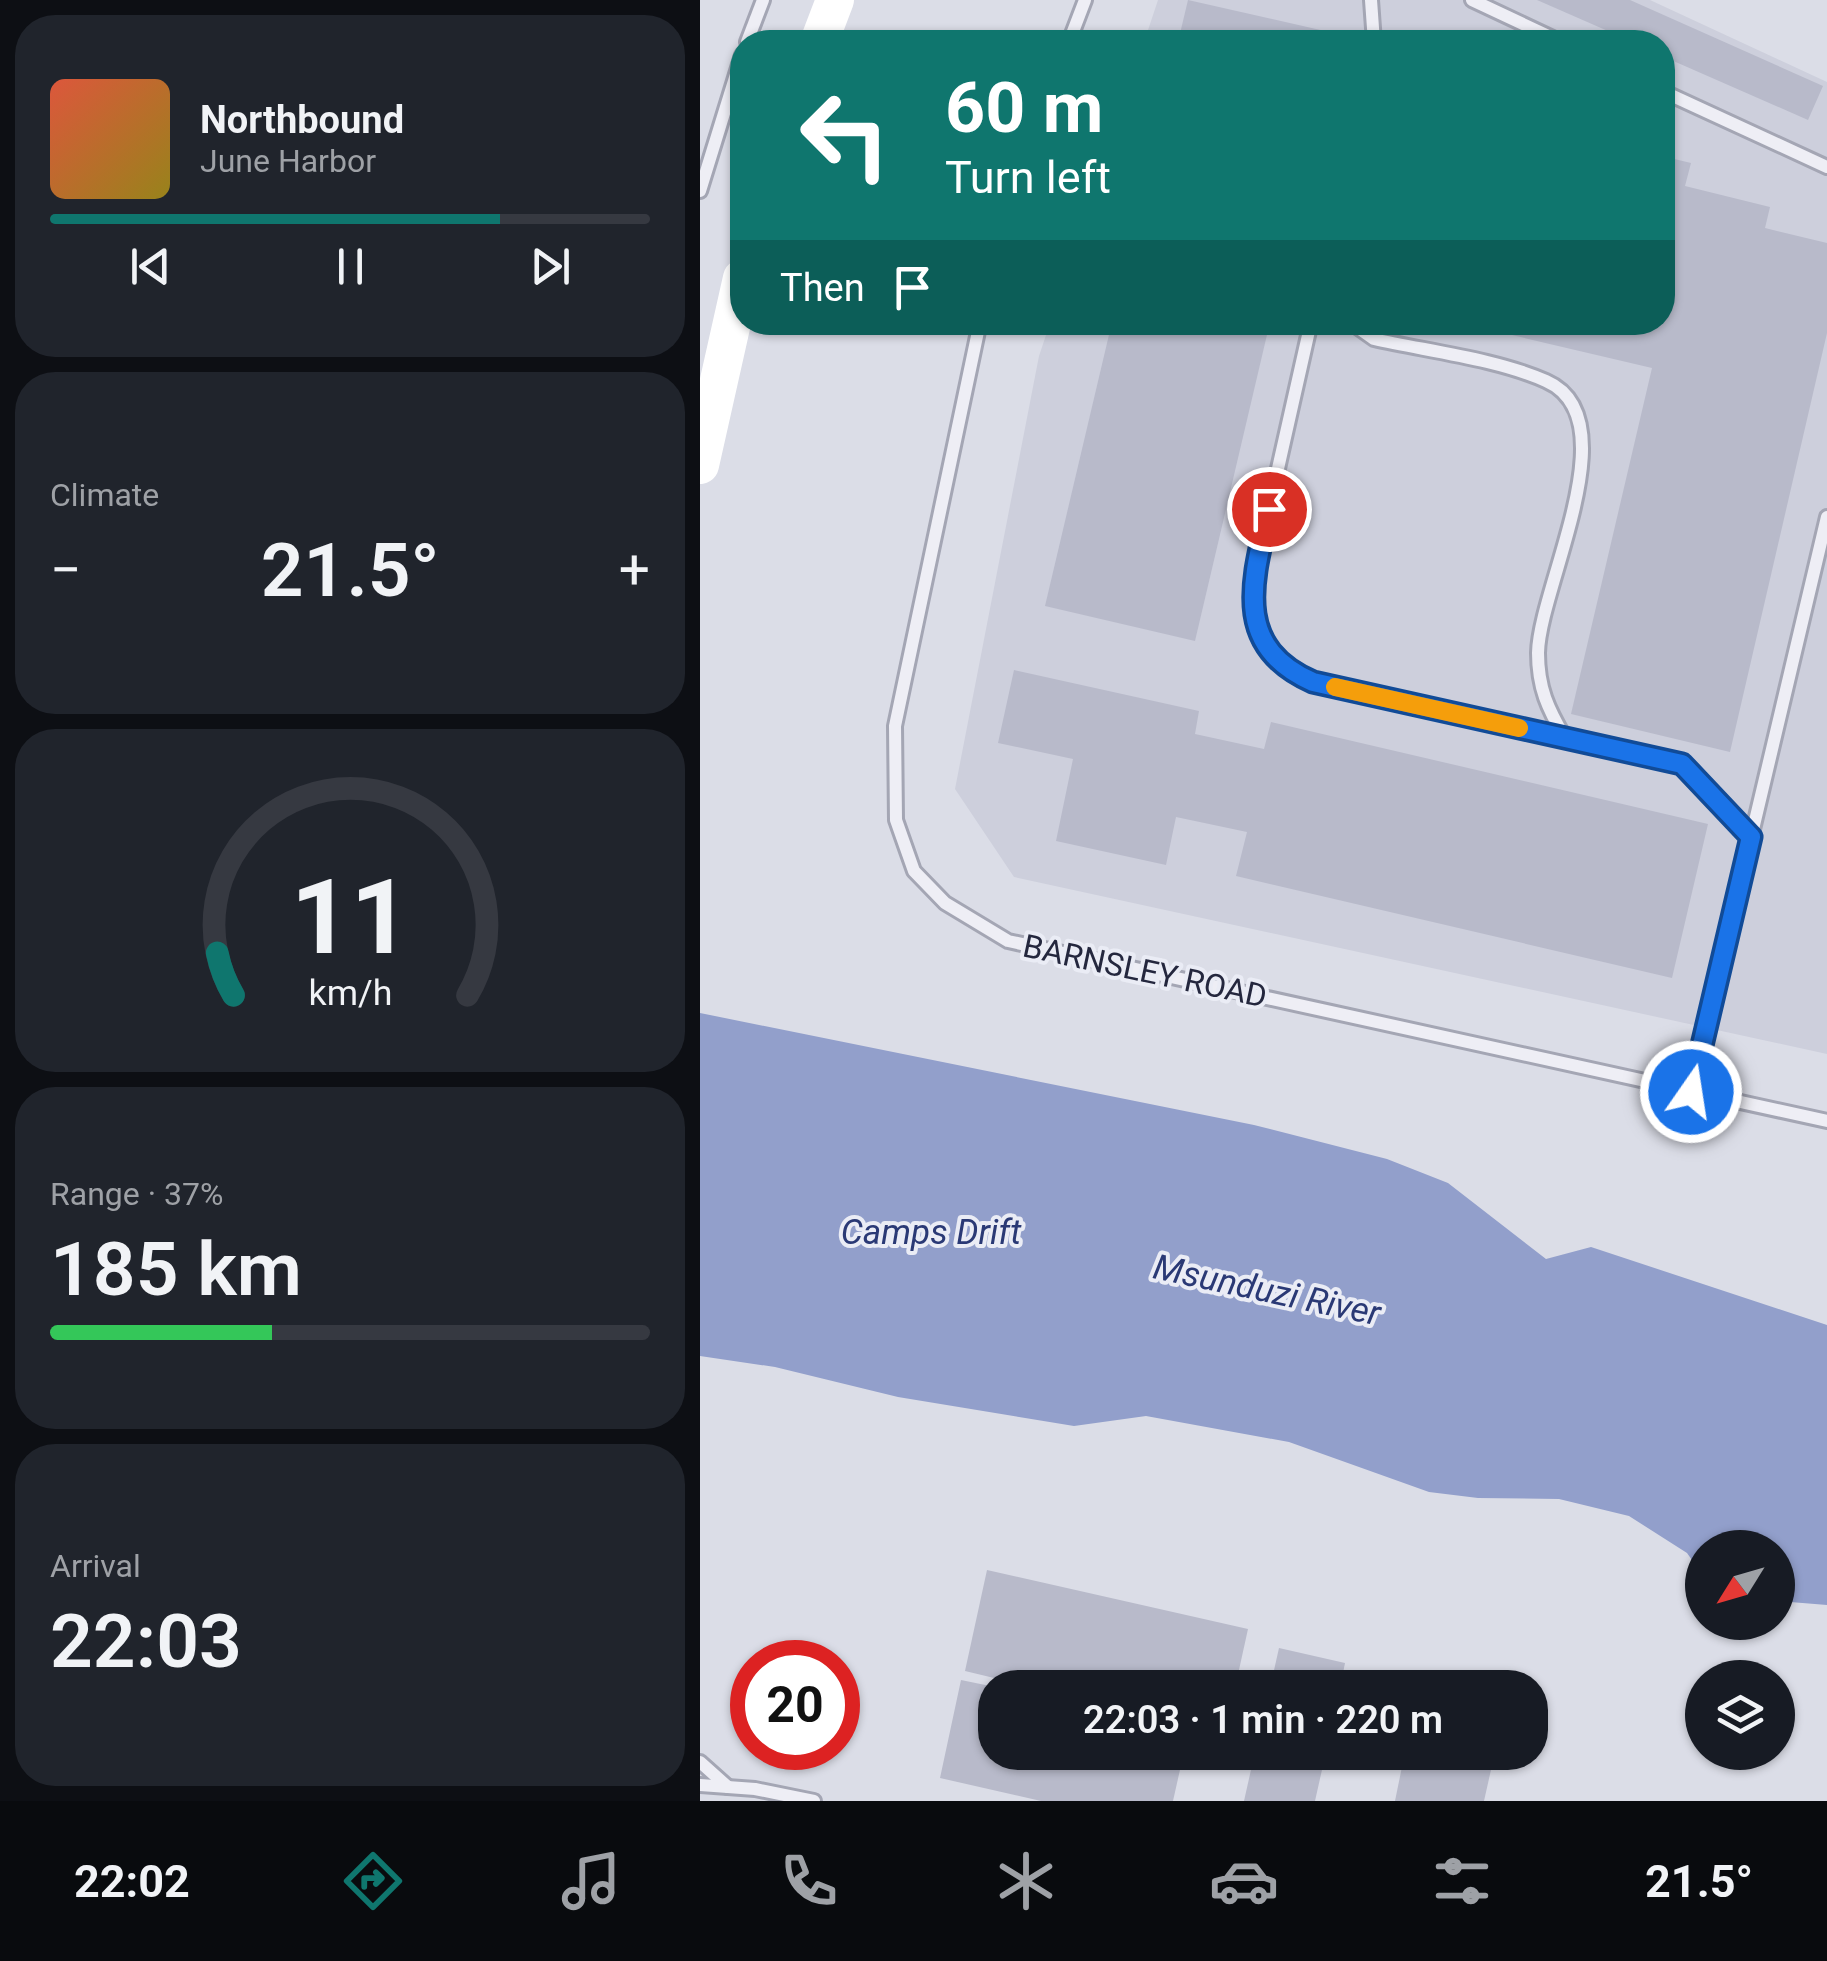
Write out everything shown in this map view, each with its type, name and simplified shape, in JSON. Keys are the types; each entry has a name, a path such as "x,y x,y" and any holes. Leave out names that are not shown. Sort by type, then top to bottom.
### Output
{"street":[{"path":"824,30 835,0"},
{"path":"700,464 730,331"}],"lane":[{"path":"752,30 763,0"},
{"path":"1074,30 1085,0"},
{"path":"1371,0 1373,30"},
{"path":"1472,0 1536,30"},
{"path":"700,191 730,94"},
{"path":"1675,97 1827,167"},
{"name":"BARNSLEY ROAD","path":"977,335 895,726 896,820 914,871 945,903 1008,941 1827,1121"},
{"path":"1308,335 1252,584 1253,618 1267,646 1287,671 1313,682 1682,764 1751,837"},
{"path":"1368,335 1548,382 1572,400 1581,433 1582,469 1538,649 1541,696 1566,738"},
{"path":"1691,1092 1827,517"},
{"path":"700,1762 728,1787"},
{"path":"700,1785 814,1801"},
{"path":"745,1801 768,1792"}],"shaded area":[{"path":"1158,0 1650,0 1827,82 1827,1054 1014,877 955,789 1046,335 1675,335 1675,30 1148,30"}],"water":[{"name":"Camps Drift","path":"700,1013 1254,1125 1387,1159 1448,1183 1546,1259 1591,1247 1827,1325 1827,1605 1795,1602 1795,1530 1685,1530 1685,1552 1629,1516 1559,1499 1478,1498 1429,1492 1289,1442 1146,1416 1074,1426 898,1397 775,1367 700,1356"}],"building":[{"path":"1188,0 1320,30 1181,30"},
{"path":"1537,0 1630,0 1823,86 1808,120 1675,62 1675,30 1606,30"},
{"path":"1675,159 1691,163 1685,186 1770,207 1765,228 1827,243 1827,333 1730,752 1571,714 1652,368 1512,335 1675,335"},
{"path":"1109,335 1267,335 1195,641 1045,606"},
{"path":"1014,670 1199,711 1195,734 1264,749 1271,722 1708,824 1672,978 1236,876 1247,832 1176,817 1166,865 1056,841 1073,759 998,743"},
{"path":"987,1570 1248,1629 1239,1670 978,1670 978,1674 965,1671"},
{"path":"1279,1648 1345,1663 1344,1670 1274,1670"},
{"path":"961,1680 978,1684 978,1770 1180,1770 1173,1801 1041,1801 940,1778"},
{"path":"1251,1770 1322,1770 1315,1801 1244,1801"},
{"path":"1401,1770 1491,1770 1484,1801 1395,1801"}],"slow traffic":[{"path":"1335,687 1519,728"}],"route":[{"path":"1269,509 1252,584 1253,618 1267,646 1287,671 1313,682 1682,764 1751,837 1691,1092"}],"water label":[{"name":"Msunduzi River","path":"1267,1290"}]}
